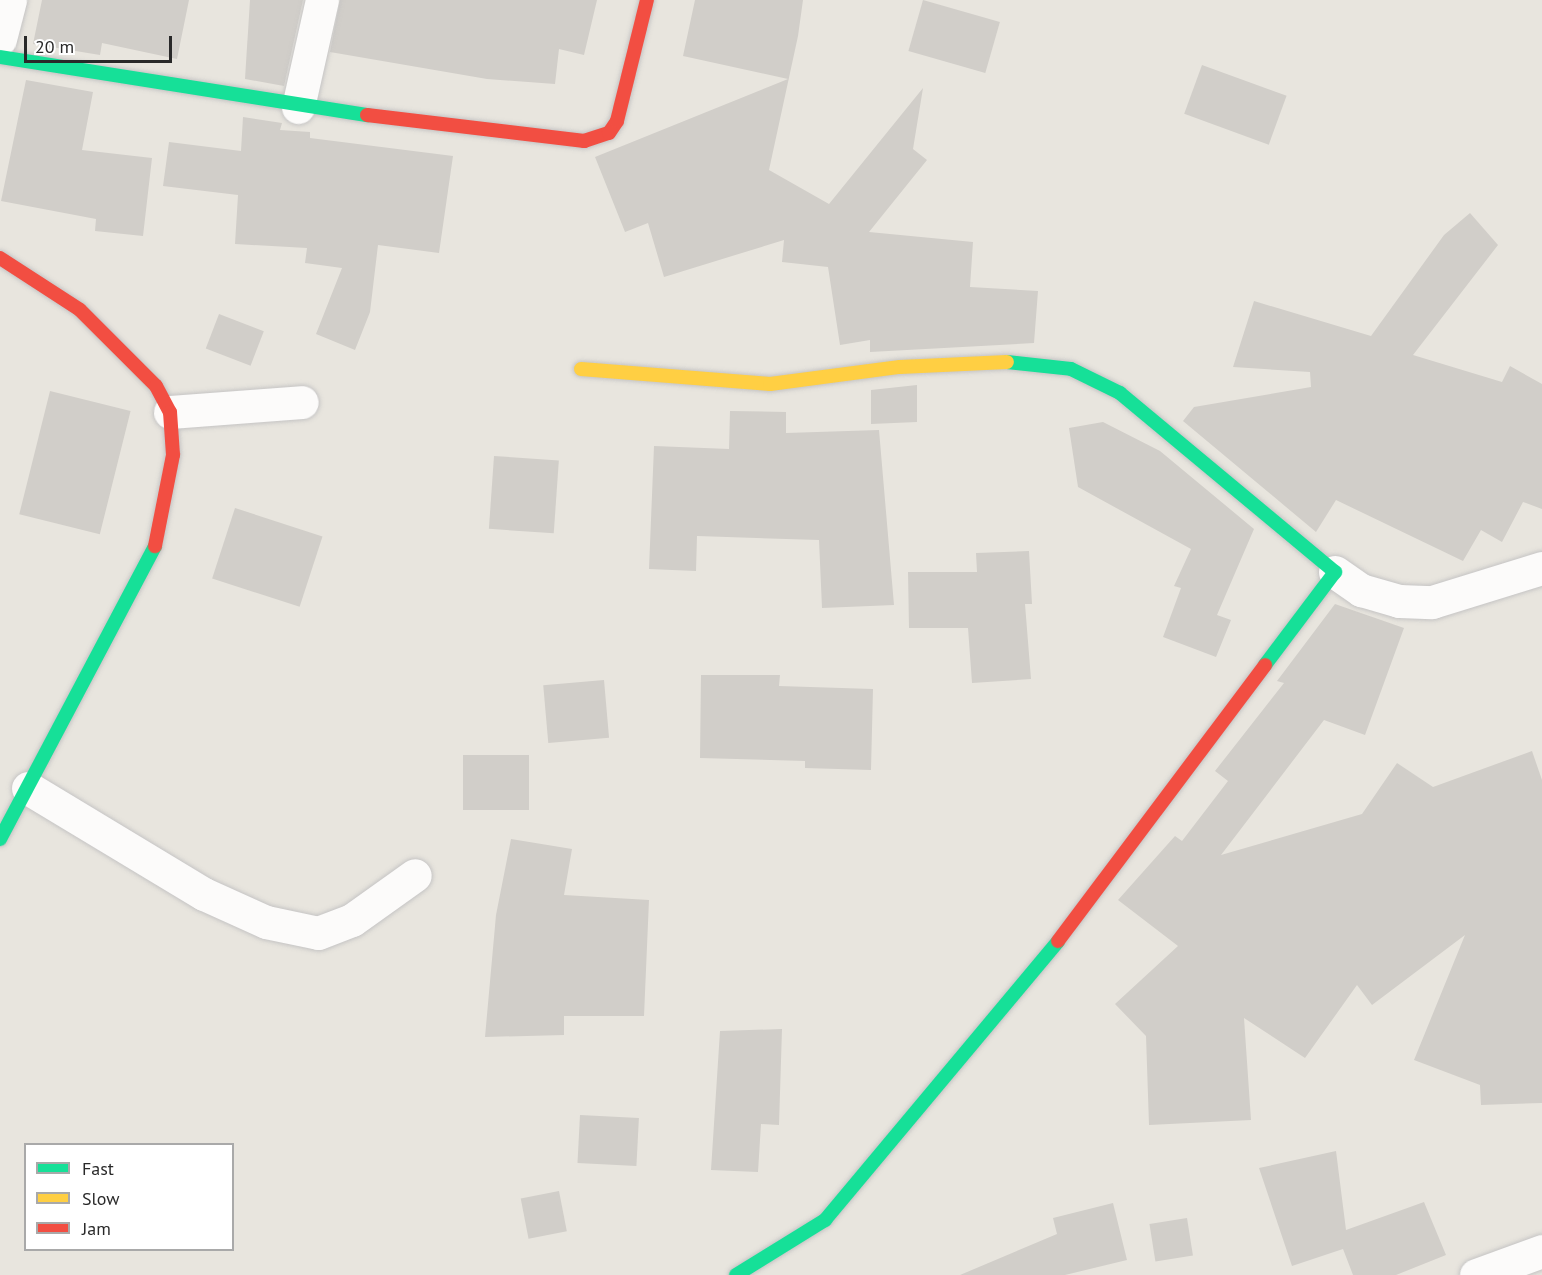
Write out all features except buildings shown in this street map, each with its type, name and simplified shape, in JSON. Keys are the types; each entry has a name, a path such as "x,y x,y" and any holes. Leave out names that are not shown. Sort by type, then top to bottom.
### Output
{"street":[{"path":"0,39 10,0"},
{"path":"298,107 322,0"},
{"path":"0,57 298,107 597,139 617,121 647,0"},
{"path":"0,258 81,310 156,386 170,412 173,455 155,547 0,839"},
{"path":"581,369 770,384 900,367 1027,361 1071,369 1120,393 1335,572 1361,590 1399,601 1432,602 1542,568"},
{"path":"170,412 302,402"},
{"path":"736,1275 825,1220 932,1098 1013,1002 1335,572"},
{"path":"28,788 204,894 266,922 318,933 352,920 415,875"},
{"path":"1476,1275 1542,1251"}],"traffic: fast":[{"path":"0,57 367,115"},
{"path":"1007,362 1071,369 1120,393 1335,572 1265,665"},
{"path":"0,839 155,546"},
{"path":"736,1275 825,1220 1058,941"}],"traffic: slow":[{"path":"581,369 770,384 900,367 1007,362"}],"traffic: jam":[{"path":"367,115 584,141 609,133 617,121 647,0"},
{"path":"0,258 80,310 156,386 170,412 173,455 155,546"},
{"path":"1058,941 1265,665"}]}
